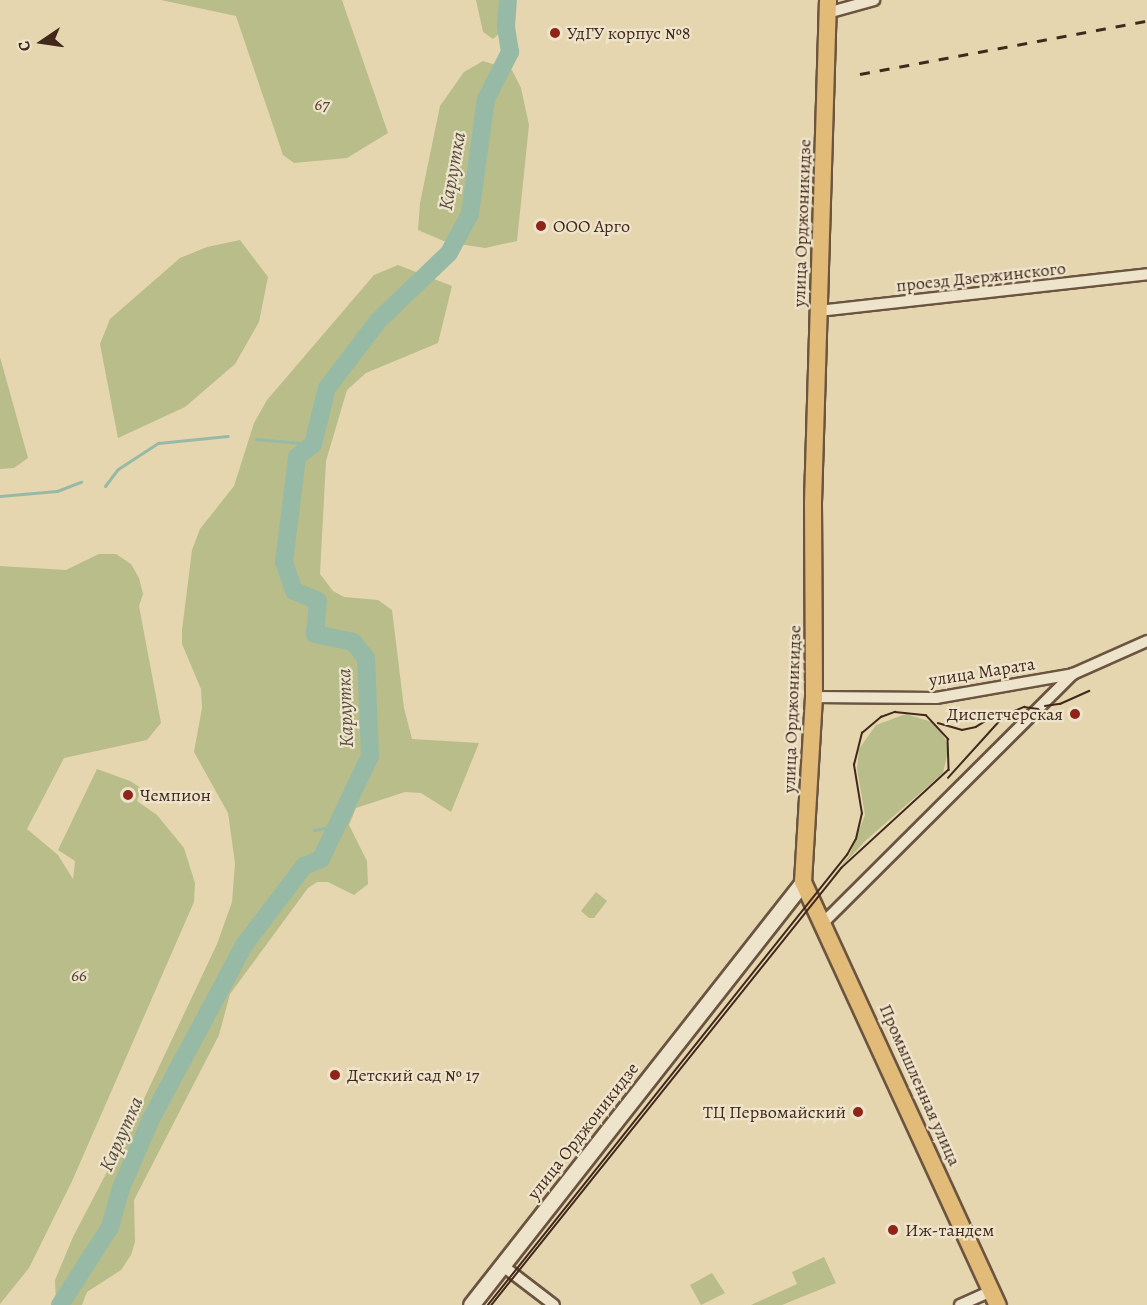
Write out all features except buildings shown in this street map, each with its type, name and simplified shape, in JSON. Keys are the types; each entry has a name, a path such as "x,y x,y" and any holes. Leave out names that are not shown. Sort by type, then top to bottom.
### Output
{"main road":[{"name":"улица Орджоникидзе","path":"471,1305 803,882 814,697 813,503 827,7"},
{"name":"Промышленная улица","path":"803,882 995,1298"}],"street":[{"path":"827,7 874,0"},
{"name":"проезд Дзержинского","path":"819,311 1147,274"},
{"name":"улица Марата","path":"814,697 936,698 1073,674 1147,641"},
{"path":"823,923 1073,674"},
{"path":"503,1266 554,1305"},
{"path":"960,1305 995,1298"}],"green space":[{"name":"67","path":"161,0 342,0 388,133 347,158 294,163 283,155 236,16"},
{"path":"476,0 503,0 500,33 493,39 483,32"},
{"path":"483,61 512,70 521,88 529,125 517,241 485,248 446,242 418,230 420,203 440,106 464,72"},
{"path":"240,240 268,277 259,322 235,364 185,407 118,438 100,344 110,319 180,258 207,247"},
{"path":"398,265 452,286 438,343 366,373 347,390 326,461 320,574 333,591 344,597 378,600 392,610 404,708 412,739 479,743 451,812 421,793 405,792 356,808 349,825 367,861 368,884 354,895 328,882 317,882 308,888 230,994 219,1035 134,1200 135,1242 131,1255 121,1270 87,1292 82,1305 56,1305 55,1280 73,1237 133,1122 217,944 232,902 235,863 228,813 194,752 202,708 201,689 182,644 192,550 200,529 234,486 254,423 267,400 374,275"},
{"path":"0,357 28,458 14,468 0,469"},
{"name":"66","path":"99,554 116,554 131,564 139,578 143,594 139,606 161,723 147,740 64,758 27,829 58,855 73,879 75,861 58,850 97,769 130,781 141,788 137,801 157,815 184,848 195,883 194,902 73,1179 29,1268 0,1304 0,566 66,570"},
{"path":"906,714 932,722 942,733 949,747 943,773 864,842 830,880 849,856 865,815 857,769 859,749 876,725"},
{"path":"596,892 607,901 594,918 589,918 581,911"},
{"path":"824,1257 836,1283 782,1305 751,1305 797,1284 792,1272"},
{"path":"712,1273 725,1293 701,1305 690,1285"}],"waterway":[{"name":"Карлутка","path":"60,1305 110,1227 121,1188 151,1119 245,944 304,866 321,859 370,756 366,658 353,642 315,634 318,601 294,591 284,562 297,457 313,444 327,388 378,321 449,253 470,214 486,99 510,52 506,27 508,0"},
{"path":"105,486 118,469 158,443 228,436"},
{"path":"256,439 313,444"},
{"path":"0,496 57,491 81,482"},
{"path":"314,830 334,826"}],"tram line":[{"path":"1045,706 1060,704 1089,691"},
{"path":"948,778 1005,715 1024,707 1038,709 1050,718"},
{"path":"488,1305 847,855 856,839 862,814 854,765 862,733 881,717 895,712 926,715 948,739 949,770 842,868 492,1305"},
{"path":"938,723 962,730 976,727 998,713"}],"railway":[{"path":"860,74 1147,21"}],"place":[{"name":"УдГУ корпус №8","path":"555,33"},
{"name":"ООО Арго","path":"541,226"},
{"name":"Диспетчерская","path":"1075,714"},
{"name":"Чемпион","path":"128,795"},
{"name":"Детский сад № 17","path":"335,1075"},
{"name":"ТЦ Первомайский","path":"858,1112"},
{"name":"Иж-тандем","path":"893,1230"}]}
